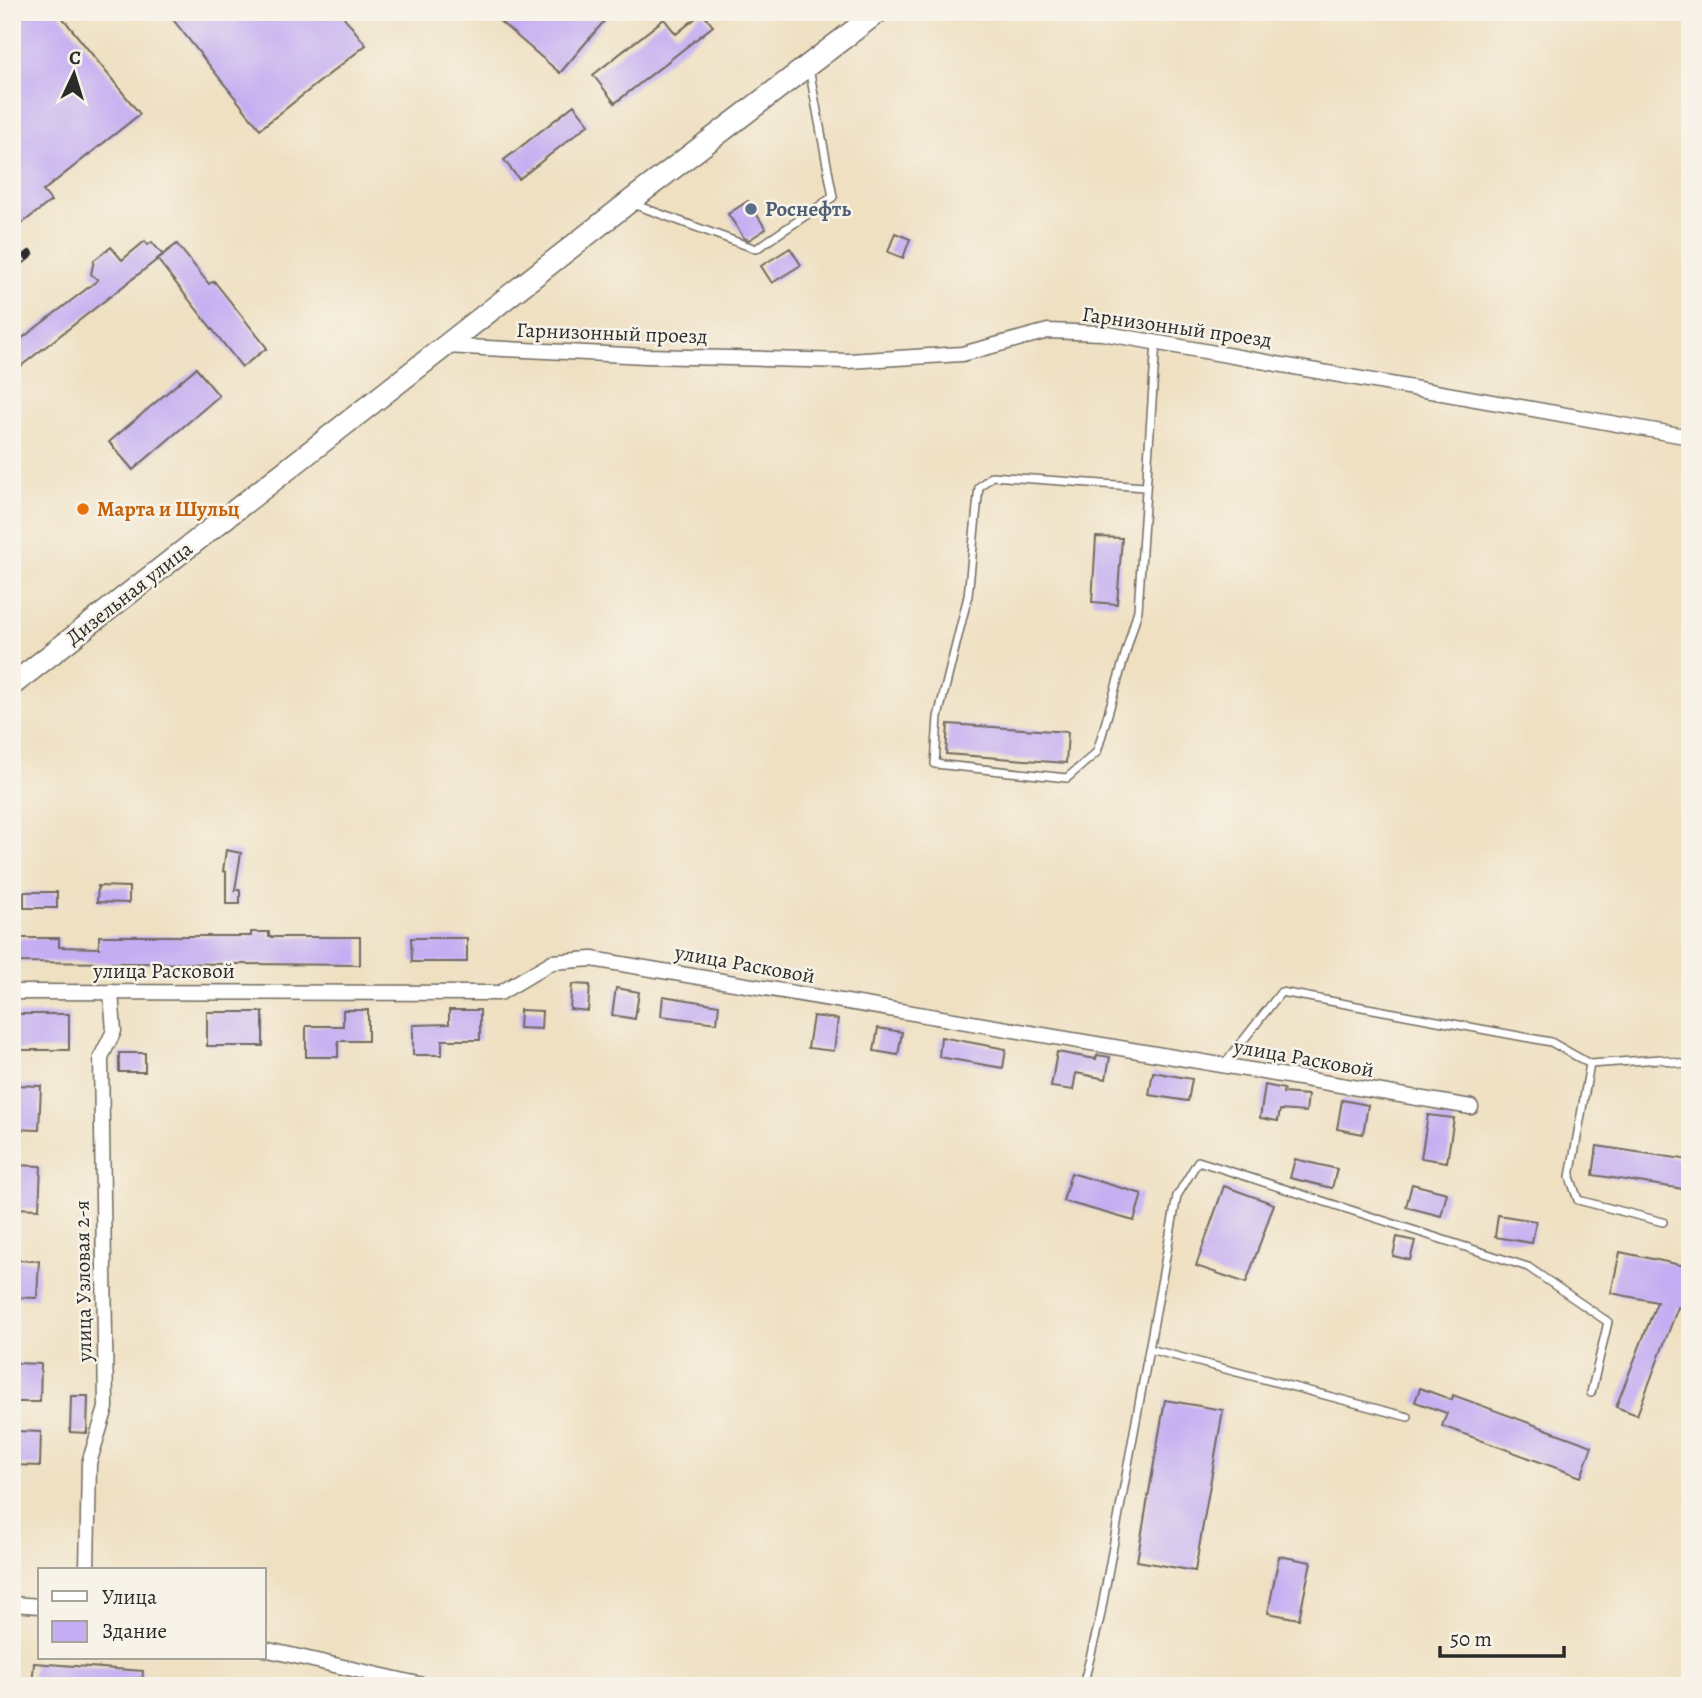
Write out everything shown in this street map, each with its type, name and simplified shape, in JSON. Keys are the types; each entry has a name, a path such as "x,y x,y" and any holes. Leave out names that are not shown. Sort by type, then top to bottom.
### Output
{"main road":[{"name":"Дизельная улица","path":"12,685 629,202 878,12"}],"street":[{"name":"Гарнизонный проезд","path":"445,346 646,356 848,361 962,354 1048,331 1102,333 1690,437"},
{"name":"улица Расковой","path":"12,992 500,993 552,962 592,960 1471,1107"},
{"name":"улица Узловая 2-я","path":"87,1568 89,1463 106,1408 101,1057 114,1031 111,992"},
{"path":"12,1604 38,1606"},
{"path":"266,1649 427,1686"}],"lane":[{"path":"629,202 757,249 833,197 808,65"},
{"path":"1145,487 992,476 979,487 968,596 938,717 935,765 1067,778 1097,752 1138,610 1157,341"},
{"path":"1223,1066 1280,992 1551,1042 1590,1065 1660,1059 1690,1066"},
{"path":"1590,1065 1570,1177 1578,1200 1662,1222"},
{"path":"1083,1686 1100,1618 1177,1196 1198,1161 1528,1268 1608,1322 1591,1393"},
{"path":"1149,1349 1408,1417"}],"building":[{"path":"12,12 58,12 140,114 43,191 51,201 12,231"},
{"path":"167,12 340,12 366,45 260,129"},
{"path":"489,12 612,12 560,73"},
{"path":"702,13 713,26 615,103 593,75 664,19 676,34"},
{"path":"574,105 589,124 519,179 504,160"},
{"path":"748,201 766,229 749,240 744,238 728,214"},
{"path":"895,233 910,239 903,258 888,252"},
{"path":"145,241 148,245 152,242 163,255 12,373 12,346 98,280 91,274 94,260 111,247 122,260"},
{"path":"177,244 209,284 214,281 267,348 242,367 157,259"},
{"path":"790,248 801,265 772,283 761,266"},
{"path":"196,368 219,396 133,470 109,442"},
{"path":"1096,537 1122,538 1117,604 1092,602"},
{"path":"948,724 1068,732 1066,763 946,754"},
{"path":"226,850 241,853 235,890 240,890 240,904 226,904 226,872 223,871"},
{"path":"98,886 129,887 129,903 97,902"},
{"path":"24,892 57,892 57,908 24,908"},
{"path":"251,932 269,932 269,937 360,937 360,965 16,962 16,938 59,938 59,947 99,948 99,936 251,936"},
{"path":"411,938 467,938 467,962 412,962"},
{"path":"572,984 590,985 588,1011 570,1009"},
{"path":"616,988 639,992 635,1019 612,1015"},
{"path":"663,996 719,1005 717,1023 661,1016"},
{"path":"343,1010 368,1010 368,1041 338,1041 338,1057 306,1057 306,1026 343,1026"},
{"path":"449,1010 480,1010 480,1040 442,1040 442,1055 413,1055 413,1025 449,1024"},
{"path":"520,1010 542,1011 541,1029 519,1028"},
{"path":"207,1012 263,1012 263,1046 207,1046"},
{"path":"13,1014 69,1014 69,1050 13,1050"},
{"path":"813,1016 838,1019 834,1051 808,1048"},
{"path":"878,1028 902,1032 898,1055 874,1051"},
{"path":"941,1037 1006,1049 1003,1068 939,1057"},
{"path":"1057,1052 1096,1059 1097,1055 1110,1057 1106,1079 1076,1073 1073,1090 1051,1087"},
{"path":"119,1053 145,1053 145,1072 119,1072"},
{"path":"1153,1072 1192,1079 1188,1101 1149,1095"},
{"path":"14,1085 41,1086 39,1130 12,1129"},
{"path":"1265,1085 1284,1089 1283,1093 1308,1095 1306,1112 1280,1110 1278,1121 1260,1118"},
{"path":"1342,1100 1368,1105 1363,1134 1337,1129"},
{"path":"1428,1115 1454,1118 1447,1162 1421,1158"},
{"path":"1597,1146 1690,1160 1690,1190 1593,1175"},
{"path":"1295,1159 1337,1169 1332,1188 1290,1178"},
{"path":"12,1165 41,1166 39,1209 12,1208"},
{"path":"1071,1173 1142,1194 1134,1221 1063,1201"},
{"path":"1412,1184 1447,1193 1441,1216 1406,1207"},
{"path":"1224,1186 1274,1204 1246,1283 1196,1266"},
{"path":"1498,1215 1536,1221 1532,1243 1495,1237"},
{"path":"1397,1237 1415,1241 1410,1260 1393,1256"},
{"path":"1620,1252 1690,1267 1686,1308 1678,1307 1637,1415 1616,1407 1657,1302 1611,1293"},
{"path":"13,1260 39,1261 37,1298 12,1297"},
{"path":"15,1363 41,1364 40,1402 14,1402"},
{"path":"1420,1388 1452,1400 1453,1395 1592,1446 1581,1477 1442,1426 1447,1413 1415,1402"},
{"path":"71,1396 88,1396 87,1433 70,1432"},
{"path":"1165,1400 1223,1410 1195,1571 1137,1561"},
{"path":"17,1431 41,1432 40,1466 16,1465"},
{"path":"1279,1556 1311,1562 1299,1619 1268,1613"},
{"path":"34,1663 143,1671 142,1686 75,1683 75,1686 32,1686"}],"railway":[{"path":"12,268 30,254"}],"place":[{"name":"Роснефть","path":"751,209"},
{"name":"Марта и Шульц","path":"83,509"}]}
